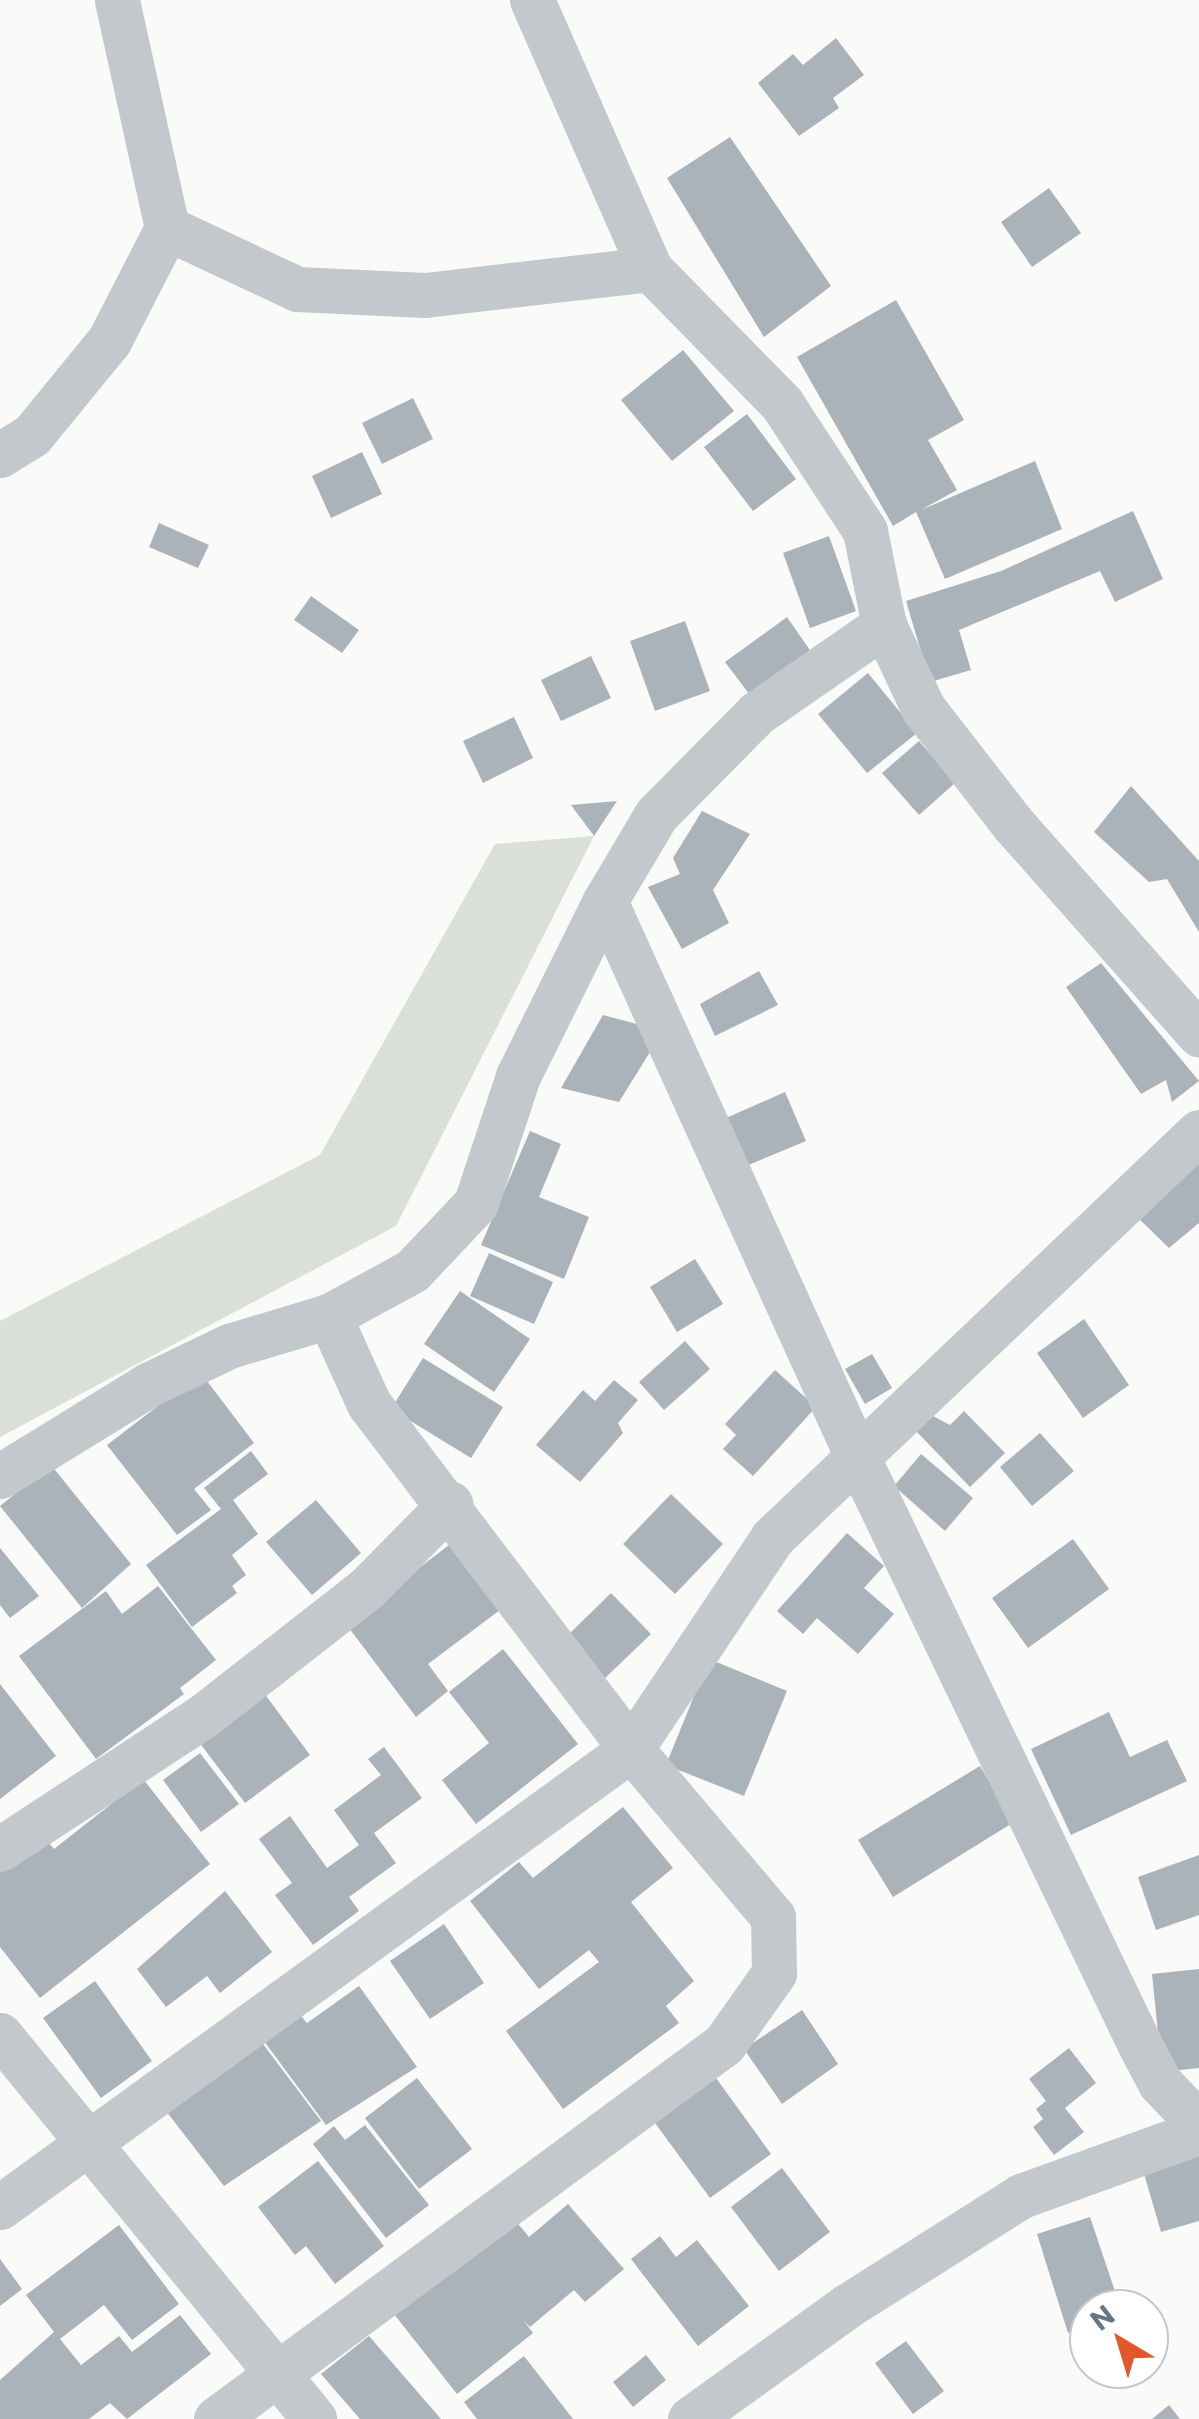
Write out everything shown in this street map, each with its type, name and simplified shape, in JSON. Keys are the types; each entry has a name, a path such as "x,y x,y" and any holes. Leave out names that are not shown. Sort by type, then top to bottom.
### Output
{"street":[{"path":"0,455 32,435 109,341 167,228 117,0"},
{"path":"532,0 650,269 782,404 865,531 884,625 923,708 1013,824 1199,1034"},
{"path":"167,228 297,289 425,295 650,269"},
{"path":"0,1476 148,1385 230,1346 329,1316 412,1271 476,1204 518,1076 605,901 656,815 757,713 884,625"},
{"path":"605,901 855,1452 1153,2070 1199,2124"},
{"path":"0,2208 90,2147 631,1750 772,1538 855,1452 1199,1132"},
{"path":"216,2419 724,2044 774,1974 772,1917 631,1750 450,1504 369,1404 329,1316"},
{"path":"0,1849 203,1716 366,1588 450,1504"},
{"path":"0,2035 314,2419"},
{"path":"690,2419 846,2306 1021,2196 1199,2132"}],"shaded area":[{"path":"594,836 396,1226 0,1437 0,1321 320,1155 495,844"}],"building":[{"path":"836,38 864,75 833,98 839,108 799,136 758,83 793,54 803,65"},
{"path":"730,137 831,286 764,337 667,178"},
{"path":"1049,188 1081,233 1032,267 1001,222"},
{"path":"896,300 964,420 928,440 957,490 921,510 1035,461 1062,529 945,579 916,512 893,526 797,357"},
{"path":"683,350 734,411 672,461 621,400"},
{"path":"413,398 433,439 382,464 362,423"},
{"path":"747,414 796,479 753,511 704,447"},
{"path":"362,452 382,494 331,518 312,476"},
{"path":"1133,511 1163,579 1115,602 1100,571 959,630 971,670 930,682 906,601 1001,571"},
{"path":"159,523 209,545 198,568 149,547"},
{"path":"829,536 856,611 810,628 783,553"},
{"path":"311,596 359,630 342,653 294,620"},
{"path":"787,617 814,656 753,699 725,662"},
{"path":"685,621 710,691 655,711 630,641"},
{"path":"591,656 611,698 561,721 541,680"},
{"path":"868,673 917,733 867,773 818,714"},
{"path":"514,717 533,758 483,783 463,741"},
{"path":"919,741 955,783 919,815 882,773"},
{"path":"1131,786 1199,861 1199,932 1167,879 1149,882 1094,832"},
{"path":"617,801 594,836 571,805"},
{"path":"702,811 750,834 713,890 729,923 682,949 648,887 680,874 673,858"},
{"path":"1101,963 1199,1081 1172,1102 1166,1080 1141,1094 1066,987"},
{"path":"759,971 778,1005 715,1036 700,1004"},
{"path":"603,1015 663,1031 619,1102 561,1088"},
{"path":"785,1092 806,1141 746,1166 726,1118"},
{"path":"530,1131 561,1144 539,1197 589,1217 564,1279 481,1245"},
{"path":"1199,1153 1199,1223 1169,1248 1131,1211"},
{"path":"489,1253 553,1282 534,1324 470,1296"},
{"path":"695,1259 723,1304 677,1332 650,1287"},
{"path":"460,1291 530,1339 494,1392 424,1344"},
{"path":"1084,1319 1129,1385 1083,1418 1037,1353"},
{"path":"685,1341 710,1369 664,1410 639,1382"},
{"path":"872,1354 892,1388 865,1404 845,1369"},
{"path":"423,1358 503,1407 471,1458 391,1409"},
{"path":"775,1370 816,1407 753,1476 723,1449 736,1435 725,1424"},
{"path":"201,1373 254,1443 194,1489 211,1510 177,1535 107,1445"},
{"path":"614,1380 638,1400 618,1423 623,1433 580,1482 536,1445 583,1390 595,1401"},
{"path":"964,1411 1005,1453 970,1487 915,1430 931,1415 950,1425"},
{"path":"1040,1433 1074,1471 1032,1506 1000,1467"},
{"path":"251,1451 268,1474 233,1500 258,1534 232,1555 246,1575 232,1586 237,1593 192,1627 146,1565 221,1509 204,1488"},
{"path":"921,1454 973,1498 945,1531 894,1486"},
{"path":"51,1465 131,1564 82,1608 0,1506"},
{"path":"671,1494 723,1544 675,1594 623,1544"},
{"path":"316,1500 361,1553 312,1595 266,1542"},
{"path":"847,1533 884,1566 864,1588 894,1614 858,1654 817,1618 803,1634 777,1611"},
{"path":"1073,1539 1109,1589 1028,1648 992,1598"},
{"path":"449,1545 500,1610 428,1664 448,1691 416,1717 346,1624"},
{"path":"0,1548 39,1596 10,1618 0,1605"},
{"path":"158,1586 216,1660 180,1688 184,1694 96,1759 19,1656 106,1591 122,1614"},
{"path":"611,1593 651,1634 602,1681 563,1640"},
{"path":"503,1649 578,1744 476,1824 442,1780 489,1743 449,1692"},
{"path":"709,1659 787,1691 744,1796 666,1765"},
{"path":"0,1684 56,1756 0,1799"},
{"path":"261,1689 310,1755 245,1803 196,1738"},
{"path":"1109,1712 1130,1757 1167,1740 1187,1781 1071,1835 1031,1749"},
{"path":"384,1747 422,1798 374,1833 396,1863 349,1897 359,1911 313,1945 275,1895 292,1883 259,1839 290,1816 327,1868 359,1845 334,1810 381,1775 368,1759"},
{"path":"200,1753 239,1804 201,1832 163,1780"},
{"path":"980,1766 1014,1822 893,1897 858,1840"},
{"path":"143,1779 210,1864 40,1998 0,1947 0,1868 42,1835 54,1849"},
{"path":"623,1807 673,1868 631,1902 694,1981 666,2006 679,2023 563,2109 506,2031 599,1962 589,1950 539,1989 470,1901 519,1862 533,1878"},
{"path":"1199,1855 1199,1915 1156,1930 1138,1877"},
{"path":"225,1891 272,1952 220,1993 207,1976 166,2007 137,1969"},
{"path":"444,1924 484,1983 430,2019 390,1961"},
{"path":"1199,1969 1199,2068 1162,2072 1152,1974"},
{"path":"95,1981 152,2061 101,2098 43,2018"},
{"path":"359,1986 417,2067 326,2125 261,2037 297,2011 307,2023"},
{"path":"802,2010 838,2064 782,2104 744,2049"},
{"path":"260,2040 321,2121 224,2186 166,2111"},
{"path":"1069,2048 1096,2083 1065,2108 1084,2132 1054,2155 1033,2127 1043,2119 1036,2109 1046,2101 1029,2079"},
{"path":"417,2078 472,2149 419,2189 365,2118"},
{"path":"716,2078 771,2154 710,2198 655,2123"},
{"path":"365,2125 429,2205 386,2238 313,2144 334,2126 345,2140"},
{"path":"1199,2150 1199,2221 1161,2232 1142,2167"},
{"path":"318,2161 384,2246 335,2284 306,2246 295,2255 258,2207"},
{"path":"782,2168 830,2232 779,2271 731,2207"},
{"path":"568,2204 624,2269 585,2302 574,2290 530,2327 524,2321 533,2333 457,2394 386,2304 510,2214 529,2237"},
{"path":"1090,2217 1114,2289 1069,2289 1068,2333 1037,2234"},
{"path":"119,2225 179,2304 132,2340 104,2305 60,2339 81,2365 119,2336 132,2352 180,2315 211,2354 127,2419 110,2403 89,2419 0,2419 0,2380 54,2332 26,2295"},
{"path":"660,2236 676,2257 697,2240 749,2306 698,2346 631,2259"},
{"path":"0,2259 22,2289 0,2306"},
{"path":"369,2336 441,2419 360,2419 321,2374"},
{"path":"906,2341 944,2391 913,2414 875,2363"},
{"path":"646,2355 666,2380 633,2407 613,2382"},
{"path":"524,2356 573,2419 477,2419 464,2402"},
{"path":"1169,2405 1180,2419 1152,2419"}]}
